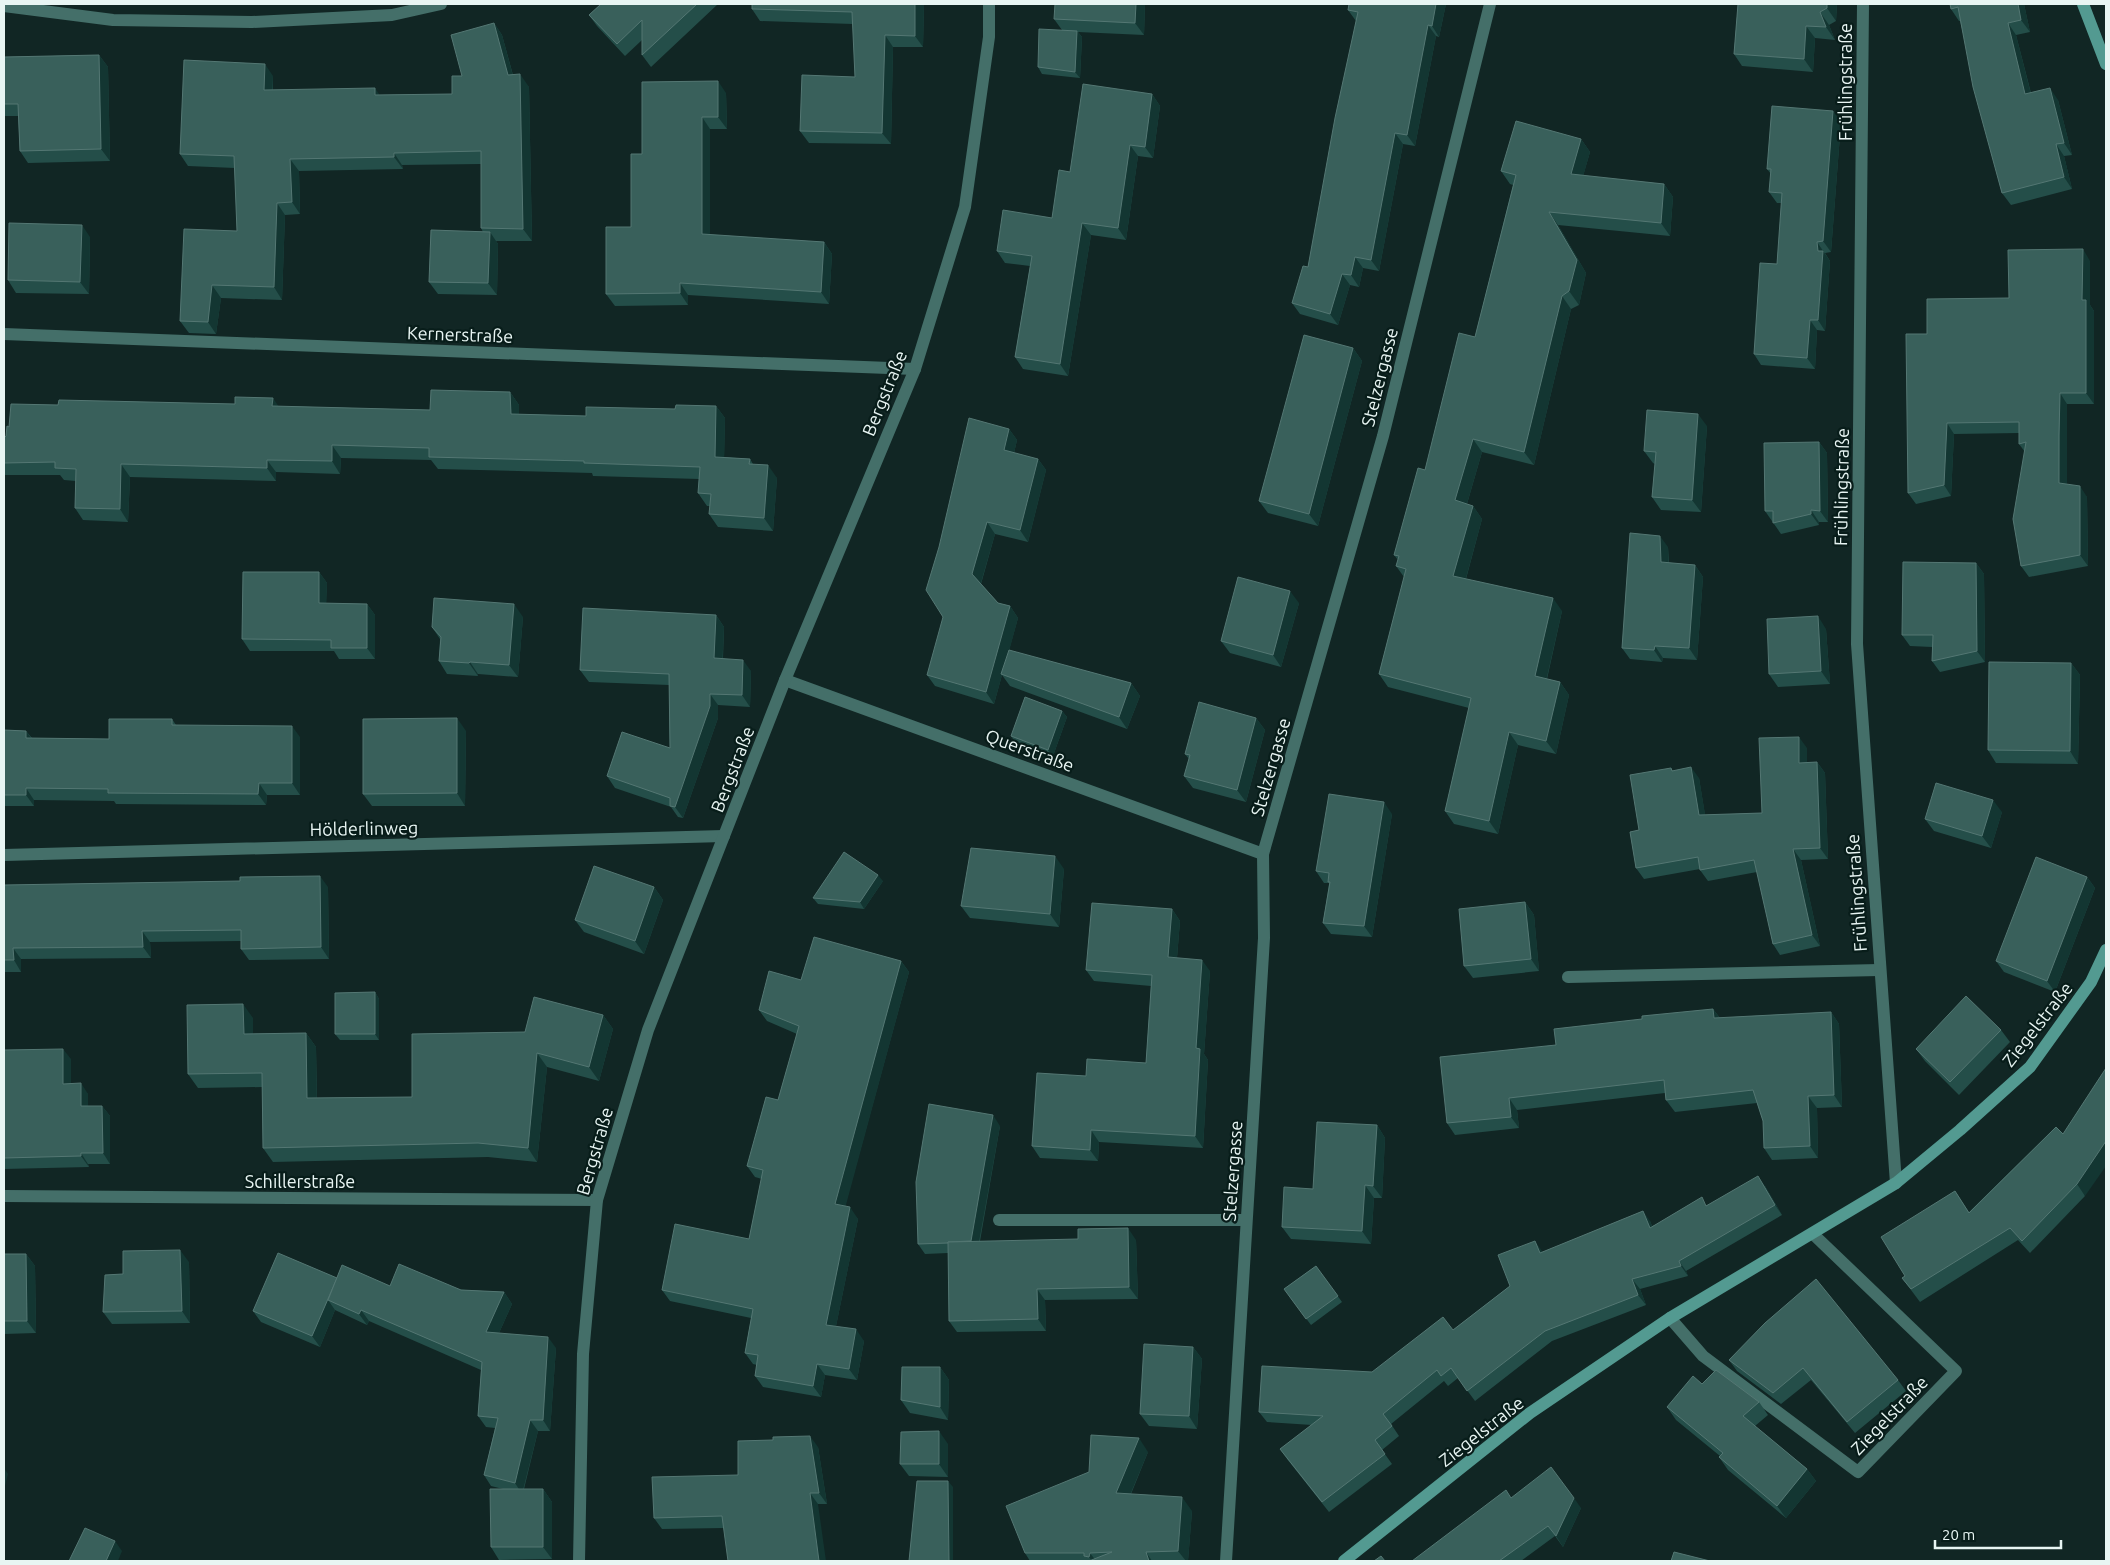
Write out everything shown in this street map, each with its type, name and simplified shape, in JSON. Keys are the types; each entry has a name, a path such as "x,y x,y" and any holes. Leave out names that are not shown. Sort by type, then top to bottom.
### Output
{"street":[{"path":"4,6 113,20 252,22 392,15 441,4"},
{"name":"Bergstraße","path":"579,1561 583,1354 597,1200 648,1030 785,680 914,369 965,207 989,37 989,4"},
{"name":"Stelzergasse","path":"1226,1561 1264,938 1263,854 1383,436 1490,4"},
{"name":"Frühlingstraße","path":"1863,4 1857,644 1879,970 1896,1183"},
{"path":"2083,4 2106,64"},
{"name":"Kernerstraße","path":"4,334 914,369"},
{"name":"Querstraße","path":"785,680 1263,854"},
{"name":"Hölderlinweg","path":"4,855 724,836"},
{"name":"Ziegelstraße","path":"1344,1561 1530,1414 1670,1318 1896,1183 1960,1130 2030,1066 2091,982 2106,950"},
{"name":"Frühlingstraße","path":"1568,977 1879,970"},
{"name":"Schillerstraße","path":"4,1196 597,1200"},
{"path":"999,1220 1246,1220"},
{"name":"Ziegelstraße","path":"1670,1318 1703,1356 1858,1472 1956,1371 1813,1234"}],"building":[{"path":"601,4 697,4 642,55 642,20 617,44 589,15"},
{"path":"752,4 915,4 915,36 885,35 882,133 800,131 802,75 855,77 852,12 752,9"},
{"path":"1055,4 1136,4 1135,23 1054,19"},
{"path":"1349,4 1436,4 1432,26 1428,25 1407,135 1395,133 1371,260 1355,257 1351,275 1342,274 1330,314 1292,303 1303,266 1308,267 1335,118 1358,12 1348,10"},
{"path":"1738,4 1827,4 1827,8 1820,12 1826,27 1806,26 1804,59 1734,54"},
{"path":"1950,4 2018,4 2021,20 2008,23 2025,94 2050,88 2064,143 2056,144 2064,177 2002,193 1973,87 1958,7 1951,9"},
{"path":"494,23 508,75 520,74 523,229 481,228 481,151 394,153 394,157 290,159 292,202 277,203 274,287 212,285 208,322 180,321 184,229 237,231 234,156 180,154 184,60 265,64 264,90 375,88 375,95 452,94 452,76 462,76 451,35"},
{"path":"1039,29 1077,31 1075,72 1038,67"},
{"path":"99,55 101,149 20,151 18,104 4,104 4,57"},
{"path":"718,81 718,117 702,117 702,234 824,242 821,292 680,283 680,293 606,294 606,227 631,227 631,154 642,154 642,82"},
{"path":"1083,84 1152,94 1145,147 1130,145 1118,228 1082,223 1060,364 1015,357 1032,256 997,251 1003,210 1052,218 1059,170 1070,172"},
{"path":"1772,106 1833,111 1823,241 1817,242 1818,251 1823,251 1818,320 1810,320 1807,358 1754,354 1760,263 1777,264 1782,193 1769,192 1771,169 1767,169"},
{"path":"1516,121 1581,139 1571,174 1664,184 1661,223 1549,212 1577,260 1569,291 1562,296 1524,452 1473,439 1455,500 1473,506 1453,576 1553,598 1535,676 1560,682 1546,741 1509,732 1489,821 1445,811 1471,698 1379,674 1406,569 1396,566 1399,556 1394,555 1418,468 1425,470 1459,333 1475,337 1516,175 1501,171"},
{"path":"9,223 82,225 80,282 8,280"},
{"path":"431,230 490,232 488,283 429,282"},
{"path":"2083,249 2082,300 2086,300 2086,393 2060,393 2059,435 2059,483 2080,486 2080,555 2021,566 2013,519 2026,442 2019,444 2019,422 1947,423 1944,485 1908,493 1906,334 1927,334 1927,299 2009,298 2008,250"},
{"path":"1304,335 1353,348 1309,514 1259,501"},
{"path":"431,390 510,392 511,414 586,416 586,407 675,409 676,405 716,406 715,457 750,459 749,464 768,465 764,518 709,514 711,494 698,493 700,467 584,463 584,461 429,457 429,448 332,445 332,461 267,460 267,468 121,464 120,509 75,508 76,469 55,468 55,462 4,463 4,438 7,426 9,427 11,404 58,405 59,400 235,404 235,397 273,398 272,406 430,410"},
{"path":"1647,410 1698,414 1692,500 1652,497 1656,452 1644,451"},
{"path":"969,418 1009,429 1004,450 1038,459 1020,530 987,522 972,574 998,603 1010,606 986,692 927,675 943,617 926,590 939,547"},
{"path":"1819,442 1820,511 1811,510 1811,514 1773,523 1773,511 1765,511 1764,443"},
{"path":"1630,533 1660,536 1661,562 1695,565 1689,648 1655,646 1654,650 1622,648"},
{"path":"1903,562 1976,563 1977,651 1932,661 1933,635 1902,635"},
{"path":"243,572 319,572 319,603 367,604 367,648 331,648 331,640 242,639"},
{"path":"1238,577 1290,591 1273,655 1221,641"},
{"path":"434,598 514,604 509,665 439,661 441,637 432,627"},
{"path":"583,608 716,615 714,658 743,660 742,695 710,694 710,706 675,807 670,806 670,798 607,776 622,732 670,748 669,674 580,670"},
{"path":"1818,616 1821,671 1769,674 1767,619"},
{"path":"1009,650 1131,683 1119,717 1001,674"},
{"path":"1989,662 2071,663 2070,751 1988,750"},
{"path":"1025,697 1062,711 1048,750 1011,736"},
{"path":"1199,702 1256,718 1237,790 1184,776 1190,755 1185,754"},
{"path":"457,718 457,793 363,794 363,719"},
{"path":"109,719 172,719 172,725 292,726 292,783 259,783 258,794 108,793 108,789 26,788 26,795 4,795 4,730 26,731 26,738 109,739"},
{"path":"1799,737 1799,763 1817,762 1820,848 1793,849 1812,935 1773,944 1754,860 1700,870 1698,857 1636,868 1630,832 1639,830 1630,775 1671,768 1672,771 1691,767 1699,815 1762,813 1759,738"},
{"path":"1936,783 1993,800 1982,836 1925,819"},
{"path":"1329,794 1384,802 1364,926 1323,923 1330,882 1328,882 1329,873 1316,871"},
{"path":"971,848 1055,856 1050,914 961,906"},
{"path":"844,852 878,875 860,902 813,898"},
{"path":"2036,857 2087,877 2047,981 1996,961"},
{"path":"594,866 654,887 635,941 575,920"},
{"path":"320,876 321,947 241,949 241,930 142,931 143,947 13,948 14,960 4,960 4,885 240,881 240,877"},
{"path":"1525,902 1531,959 1464,966 1459,909"},
{"path":"1092,903 1172,909 1168,957 1202,960 1196,1048 1200,1049 1195,1136 1091,1130 1090,1150 1032,1146 1037,1073 1086,1076 1087,1059 1146,1063 1152,975 1086,970"},
{"path":"814,937 901,961 835,1204 850,1207 826,1325 856,1329 849,1369 817,1364 813,1386 755,1376 758,1355 745,1353 753,1309 662,1290 675,1224 749,1239 763,1170 747,1166 766,1097 778,1100 799,1026 759,1010 769,971 801,980"},
{"path":"375,992 375,1034 335,1034 335,993"},
{"path":"1966,996 2001,1030 1950,1082 1916,1049"},
{"path":"534,997 603,1015 589,1067 537,1053 528,1148 478,1143 263,1148 262,1073 188,1074 187,1005 243,1004 244,1034 306,1033 307,1098 412,1097 412,1034 525,1032"},
{"path":"1713,1009 1714,1018 1831,1012 1834,1095 1808,1096 1810,1146 1764,1148 1763,1121 1753,1090 1666,1100 1664,1080 1509,1098 1511,1117 1447,1123 1440,1057 1556,1045 1554,1029 1642,1019 1642,1016"},
{"path":"63,1049 63,1084 81,1083 81,1106 102,1106 103,1153 81,1153 81,1156 4,1158 4,1050"},
{"path":"2106,1068 2106,1141 2077,1184 2022,1241 2010,1228 1911,1289 1902,1278 1905,1276 1881,1237 1955,1191 1969,1213 2056,1127 2063,1134"},
{"path":"929,1104 993,1115 971,1241 918,1244 916,1182"},
{"path":"1317,1122 1377,1125 1373,1186 1365,1185 1362,1231 1282,1227 1284,1187 1313,1189"},
{"path":"1758,1176 1775,1205 1679,1261 1681,1266 1632,1279 1638,1295 1545,1331 1467,1391 1451,1368 1441,1376 1437,1370 1383,1414 1392,1426 1375,1440 1385,1454 1322,1502 1280,1449 1323,1416 1259,1412 1262,1366 1372,1372 1443,1317 1453,1330 1510,1286 1498,1255 1535,1241 1540,1253 1643,1211 1650,1228 1702,1197 1706,1206"},
{"path":"1128,1228 1129,1287 1037,1289 1038,1319 949,1321 948,1242 1078,1239 1078,1229"},
{"path":"180,1250 182,1311 103,1312 105,1275 123,1274 123,1251"},
{"path":"278,1253 337,1278 312,1336 253,1311"},
{"path":"4,1254 26,1254 27,1321 4,1321"},
{"path":"399,1264 461,1290 504,1292 486,1332 548,1337 543,1420 530,1420 515,1483 484,1475 498,1418 478,1416 482,1362 361,1310 359,1314 328,1300 342,1265 390,1286"},
{"path":"1316,1266 1338,1296 1306,1319 1284,1289"},
{"path":"1816,1279 1898,1380 1847,1422 1803,1368 1773,1393 1729,1360 1765,1323"},
{"path":"1144,1344 1193,1347 1189,1416 1140,1414"},
{"path":"902,1367 940,1367 940,1407 901,1400"},
{"path":"1716,1370 1759,1402 1743,1416 1807,1469 1777,1506 1719,1457 1723,1453 1667,1407 1693,1376 1702,1384"},
{"path":"939,1431 939,1464 900,1464 901,1432"},
{"path":"1091,1435 1139,1438 1116,1493 1182,1497 1178,1551 1146,1552 1149,1561 1089,1561 1112,1552 1090,1553 1089,1557 1084,1556 1084,1553 1025,1553 1006,1506 1089,1472"},
{"path":"810,1436 819,1493 810,1493 819,1561 728,1561 722,1516 654,1518 652,1477 738,1475 738,1441 773,1440 773,1437"},
{"path":"1551,1467 1574,1498 1556,1536 1548,1526 1499,1561 1412,1561 1506,1490 1511,1498"},
{"path":"917,1481 948,1481 949,1561 909,1561"},
{"path":"490,1489 543,1489 543,1547 491,1547"},
{"path":"85,1528 115,1541 106,1561 69,1561"},
{"path":"1674,1552 1710,1561 1671,1561"},
{"path":"1381,1556 1385,1561 1374,1561"}]}
